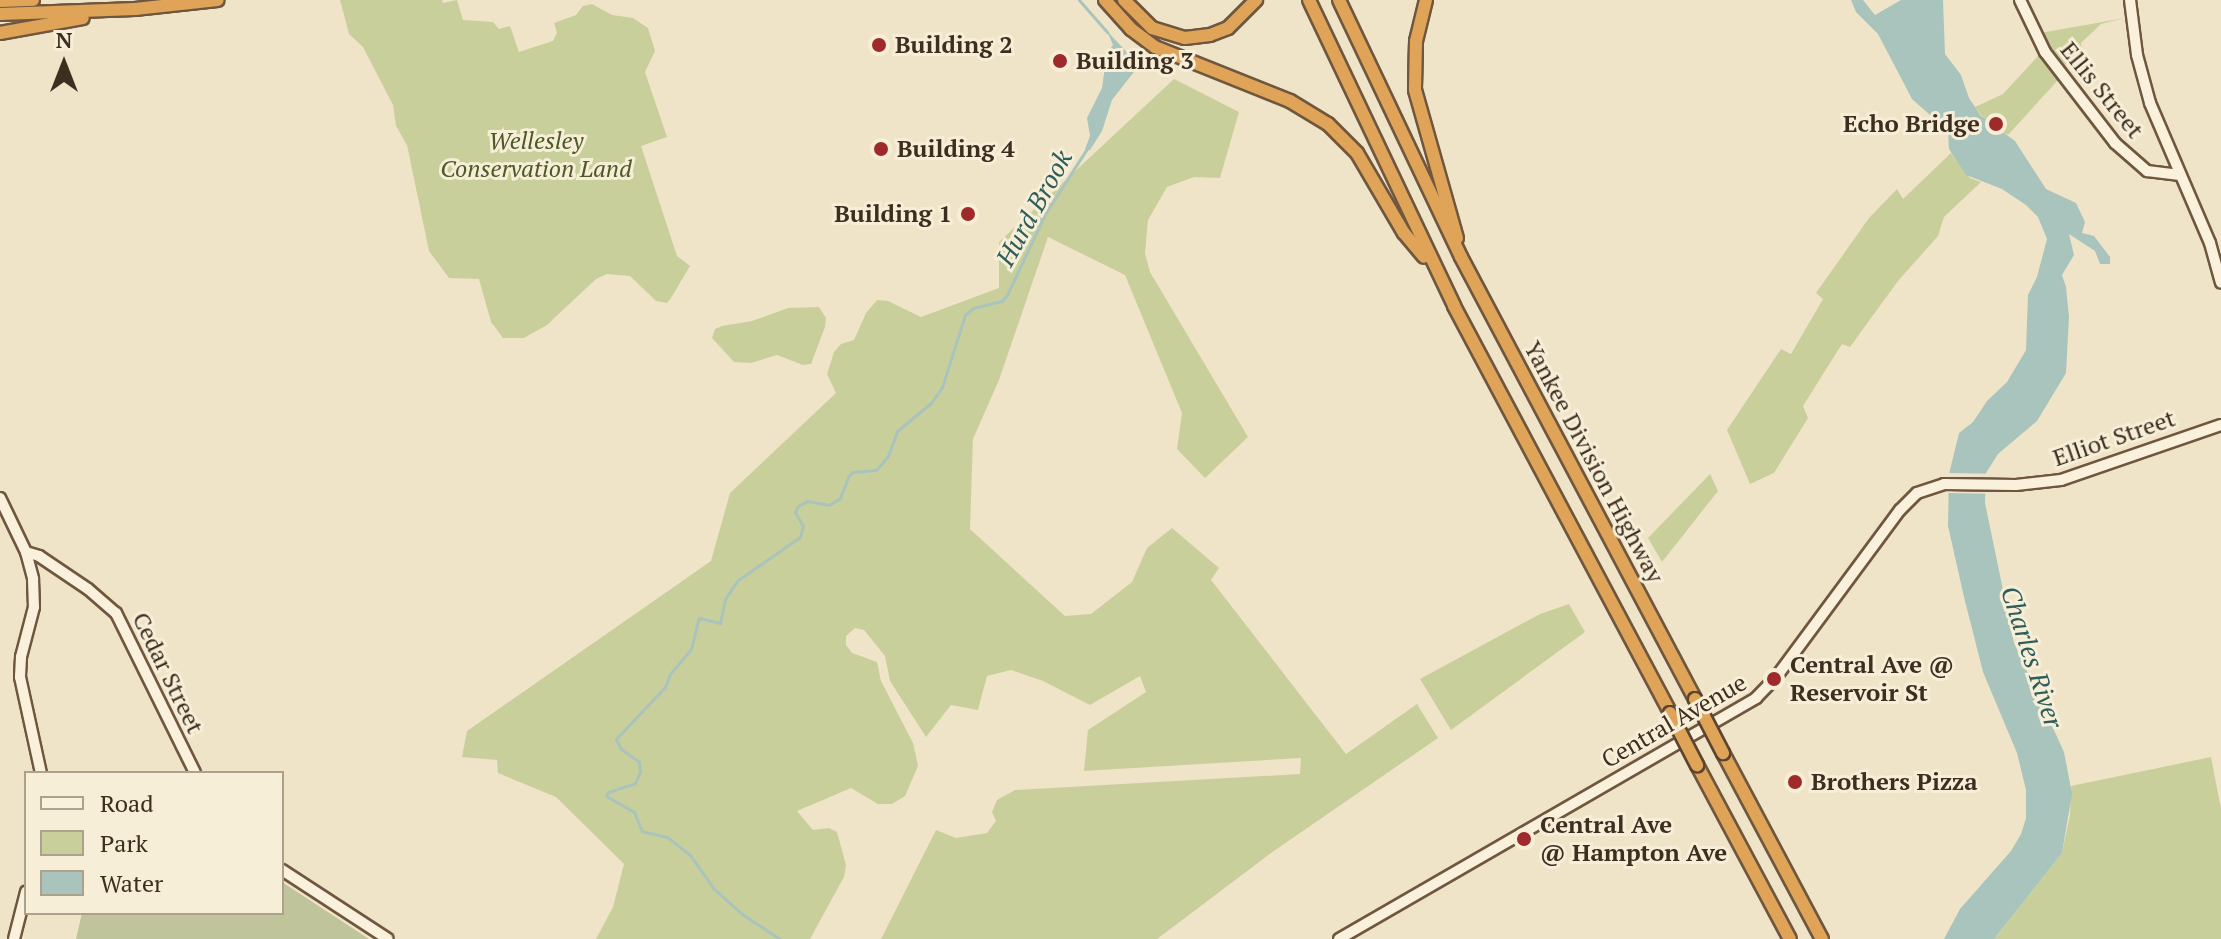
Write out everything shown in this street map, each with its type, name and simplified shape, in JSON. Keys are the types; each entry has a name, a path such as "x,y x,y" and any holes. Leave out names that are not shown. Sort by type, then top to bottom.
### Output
{"highway":[{"path":"0,1 33,0"},
{"path":"0,14 106,10 218,0"},
{"path":"1105,0 1131,29 1155,47 1284,98 1328,124 1357,153 1404,233 1437,272"},
{"path":"1124,0 1152,28 1185,38 1210,35 1228,28 1256,0"},
{"path":"1309,0 1437,272 1790,939"},
{"name":"Yankee Division Highway","path":"1339,0 1461,257 1822,939"},
{"path":"1426,0 1414,50 1415,90 1461,257"},
{"path":"0,33 81,18 106,10"}],"main road":[{"name":"Ellis Street","path":"2020,0 2045,52 2115,143 2147,171 2178,175"},
{"path":"2130,0 2138,62 2178,175 2208,236 2221,283"},
{"name":"Elliot Street","path":"1972,485 2034,484 2070,478 2221,425"},
{"name":"Central Avenue","path":"1339,939 1354,935 1750,702 1774,680 1907,501 1924,490 1948,484 1972,485"},
{"path":"0,498 26,552 34,597 20,677 41,771"},
{"name":"Cedar Street","path":"26,552 40,557 92,592 119,617 194,771"},
{"path":"284,871 388,939"},
{"path":"14,939 24,900"}],"green space":[{"name":"Wellesley Conservation Land","path":"340,0 442,0 443,3 457,0 463,20 493,22 499,29 510,26 519,52 553,41 557,33 554,23 576,15 583,6 592,4 612,15 633,18 648,28 655,51 645,72 667,137 641,146 677,256 690,266 667,303 656,301 630,276 607,274 596,279 547,325 524,338 503,338 491,322 479,279 449,278 429,251 407,145 396,126 393,105 363,47 349,34"},
{"path":"2125,18 2101,24 2081,43 2082,56 2065,65 2040,33"},
{"path":"2039,55 2058,80 2008,135 1985,120 1975,107 2003,94"},
{"path":"1174,79 1239,112 1220,178 1194,177 1167,187 1148,220 1145,253 1150,272 1248,437 1205,478 1177,449 1182,413 1125,275 1048,237 999,380 973,439 970,529 1065,616 1091,614 1132,582 1147,548 1172,528 1219,568 1211,580 1346,754 1417,704 1438,738 1271,853 1157,939 881,939 936,830 956,838 987,833 996,821 992,812 997,800 1015,790 1300,774 1301,758 1084,771 1088,730 1146,692 1140,676 1090,705 1043,681 1011,670 987,676 978,710 951,705 926,737 890,681 885,656 864,630 855,628 846,636 846,645 852,653 877,662 881,681 913,743 918,766 905,796 892,804 878,804 851,788 797,811 813,830 829,828 837,832 846,865 844,877 810,939 596,939 613,907 624,864 556,797 498,773 497,760 462,757 467,731 711,561 730,493 836,393 827,374 834,352 841,344 854,340 866,313 877,300 888,301 921,317 999,288 999,242"},
{"path":"1951,153 1970,178 1981,182 1944,217 1938,236 1898,281 1850,347 1842,344 1803,406 1808,418 1774,473 1750,484 1727,430 1781,349 1791,354 1823,299 1816,293 1869,218 1897,189 1903,199"},
{"path":"819,307 826,318 825,327 811,364 803,365 777,355 751,363 734,362 712,338 715,329 722,326 752,321 788,308"},
{"path":"1710,474 1718,491 1662,562 1648,538"},
{"path":"1569,604 1585,632 1451,730 1420,679 1540,614"},
{"path":"2211,757 2221,809 2221,939 1994,939 2062,853 2070,815 2071,786"},
{"path":"284,883 369,939 76,939 82,915 284,915"}],"water":[{"path":"1851,0 1863,0 1875,15 1901,0 1943,0 1945,54 1961,75 1969,98 1981,116 2015,141 2046,189 2076,203 2085,222 2082,233 2094,236 2110,257 2110,264 2100,264 2095,251 2069,234 2074,255 2062,275 2069,317 2066,373 2037,421 1998,454 1986,473 1985,503 2014,643 2064,752 2072,794 2062,853 1994,939 1944,939 1960,909 2011,851 2026,818 2026,790 2017,753 1983,672 1948,526 1949,474 1959,433 1973,422 1987,401 2007,382 2026,350 2028,295 2037,277 2047,239 2038,217 2026,205 2002,189 1966,175 1949,149 1948,131 1912,99 1878,34 1856,12"},
{"path":"1107,31 1135,61 1137,68 1112,100 1102,131 1090,150 1085,149 1090,136 1087,118 1102,88 1107,53 1113,45"}],"pier":[{"path":"1949,473 1990,474 1990,494 1949,493"}],"waterway":[{"name":"Hurd Brook","path":"1079,0 1107,32"},
{"name":"Hurd Brook","path":"780,939 742,914 714,889 690,855 667,837 642,831 634,812 606,796 608,792 635,783 640,772 639,762 621,749 616,739 665,687 670,674 691,649 699,618 720,623 725,599 738,580 800,537 803,526 795,512 798,506 807,501 829,505 840,498 852,472 876,470 888,456 897,431 931,403 942,387 965,315 973,308 1002,301 1007,295 1045,214 1088,147"}],"place":[{"name":"Building 2","path":"879,45"},
{"name":"Building 3","path":"1060,61"},
{"name":"Echo Bridge","path":"1996,124"},
{"name":"Building 4","path":"881,149"},
{"name":"Building 1","path":"968,214"},
{"name":"Central Ave @ Reservoir St","path":"1774,679"},
{"name":"Brothers Pizza","path":"1795,782"},
{"name":"Central Ave @ Hampton Ave","path":"1524,839"}],"water label":[{"name":"Charles River","path":"2032,657"}]}
